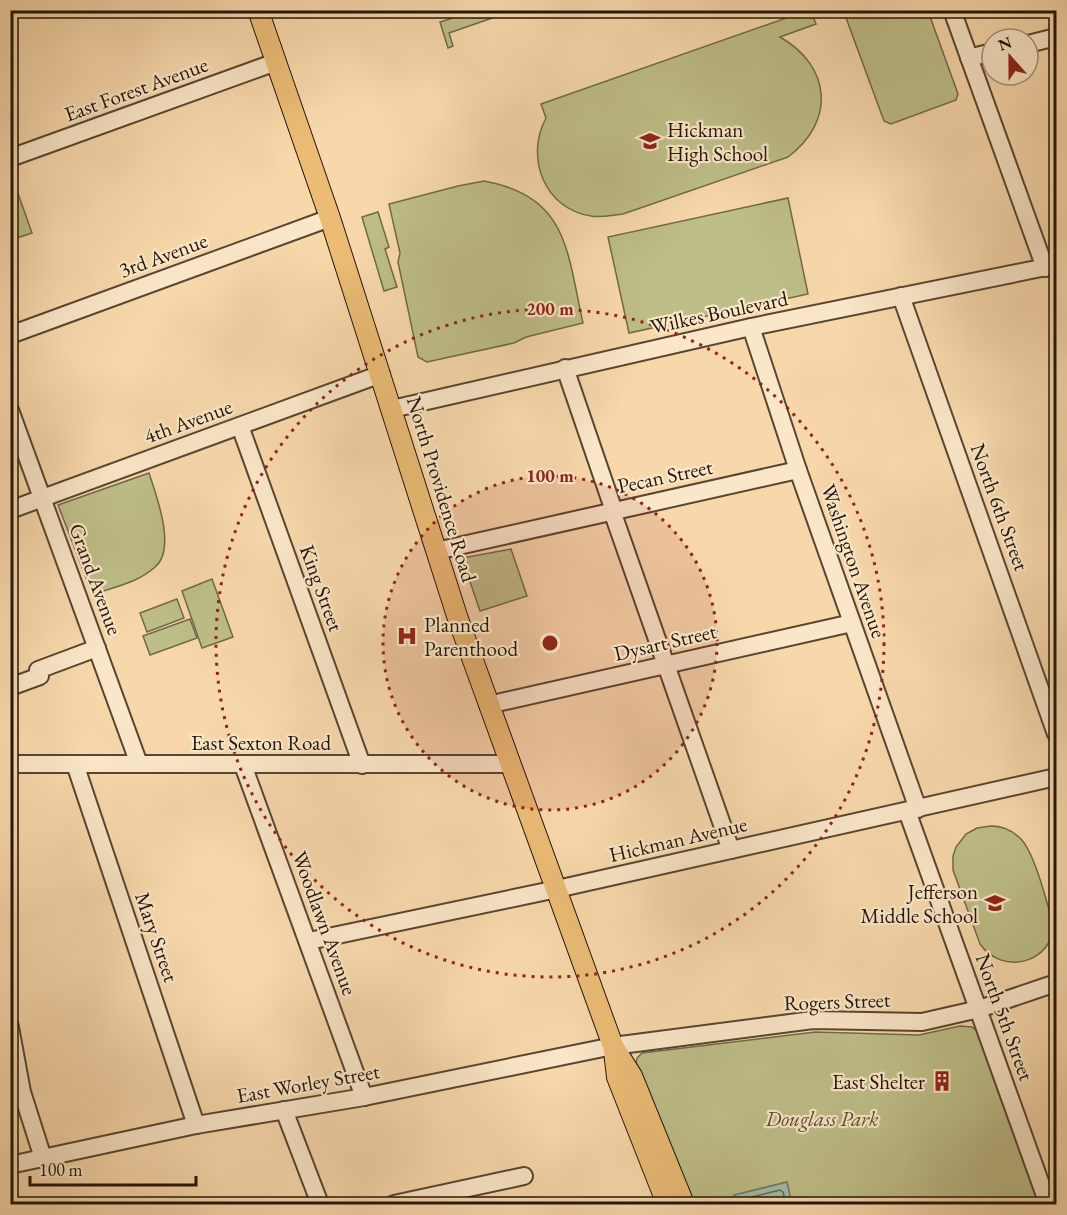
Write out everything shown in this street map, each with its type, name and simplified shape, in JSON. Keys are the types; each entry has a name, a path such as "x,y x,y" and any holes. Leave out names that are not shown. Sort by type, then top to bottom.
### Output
{"main road":[{"name":"North Providence Road","path":"258,10 330,218 436,551 488,705 613,1046 617,1077 667,1204"},
{"name":"North Providence Road","path":"613,1046 632,1076 684,1204"}],"street":[{"path":"952,10 1052,270"},
{"path":"1040,41 1056,37"},
{"path":"969,58 980,55"},
{"name":"East Forest Avenue","path":"10,158 276,62"},
{"name":"3rd Avenue","path":"10,334 330,218"},
{"name":"Wilkes Boulevard","path":"392,409 751,327 901,296 1052,270"},
{"name":"North 6th Street","path":"901,296 1056,734"},
{"name":"Washington Avenue","path":"751,327 913,810"},
{"path":"565,368 731,850"},
{"name":"4th Avenue","path":"10,510 381,374"},
{"name":"Grand Avenue","path":"10,410 139,764"},
{"name":"King Street","path":"240,426 362,765"},
{"name":"Pecan Street","path":"436,551 798,470"},
{"name":"Dysart Street","path":"488,705 852,623"},
{"path":"10,687 40,676 38,670 97,648"},
{"name":"East Sexton Road","path":"10,764 510,764"},
{"name":"Mary Street","path":"75,764 196,1125"},
{"name":"Woodlawn Avenue","path":"243,765 364,1097"},
{"name":"Hickman Avenue","path":"309,941 557,889 1056,777"},
{"name":"North 5th Street","path":"913,810 979,1009 1048,1204"},
{"name":"Rogers Street","path":"613,1046 813,1020 922,1022 979,1009 1056,983"},
{"path":"10,1027 22,1092 43,1158"},
{"name":"East Worley Street","path":"10,1165 196,1125 364,1097 613,1046"},
{"path":"284,1110 320,1204"},
{"path":"394,1204 524,1176"},
{"path":"463,1188 469,1204"}],"green space":[{"path":"809,10 816,24 780,37 797,49 810,63 818,78 821,94 820,111 804,143 788,157 623,214 603,217 575,211 561,203 551,192 543,179 539,164 540,133 546,118 541,104"},
{"path":"847,10 928,11 958,94 956,100 891,124 884,121 845,15"},
{"path":"474,11 496,11 498,16 449,33 453,46 448,48 440,22"},
{"path":"10,171 32,233 11,240 10,240"},
{"path":"484,181 512,189 533,200 548,214 559,231 567,251 583,323 526,337 514,343 427,362 418,357 398,262 400,253 389,204"},
{"path":"788,198 808,294 629,333 608,237"},
{"path":"378,212 389,247 385,249 397,287 384,291 362,217"},
{"path":"149,473 160,508 165,535 161,559 149,572 129,582 100,592 90,588 58,505"},
{"path":"511,549 527,596 480,611 462,558"},
{"path":"212,579 233,637 202,648 182,591"},
{"path":"177,599 184,618 147,632 140,613"},
{"path":"190,619 197,638 150,655 143,636"},
{"name":"Jefferson Middle School","path":"991,826 1011,831 1026,846 1040,879 1053,924 1051,937 1045,948 1026,961 1001,960 990,954 980,944 953,870 953,856 956,847 966,834 977,828"},
{"name":"Douglass Park","path":"960,1026 972,1027 977,1031 1039,1201 1028,1204 693,1204 636,1063 642,1053 815,1032 919,1035"}],"water":[{"path":"787,1182 792,1204 736,1204 734,1195"}],"place":[{"name":"Hickman High School","path":"650,141"},
{"name":"Planned Parenthood","path":"407,636"},
{"name":"Jefferson Middle School","path":"995,903"},
{"name":"East Shelter","path":"942,1081"}]}
